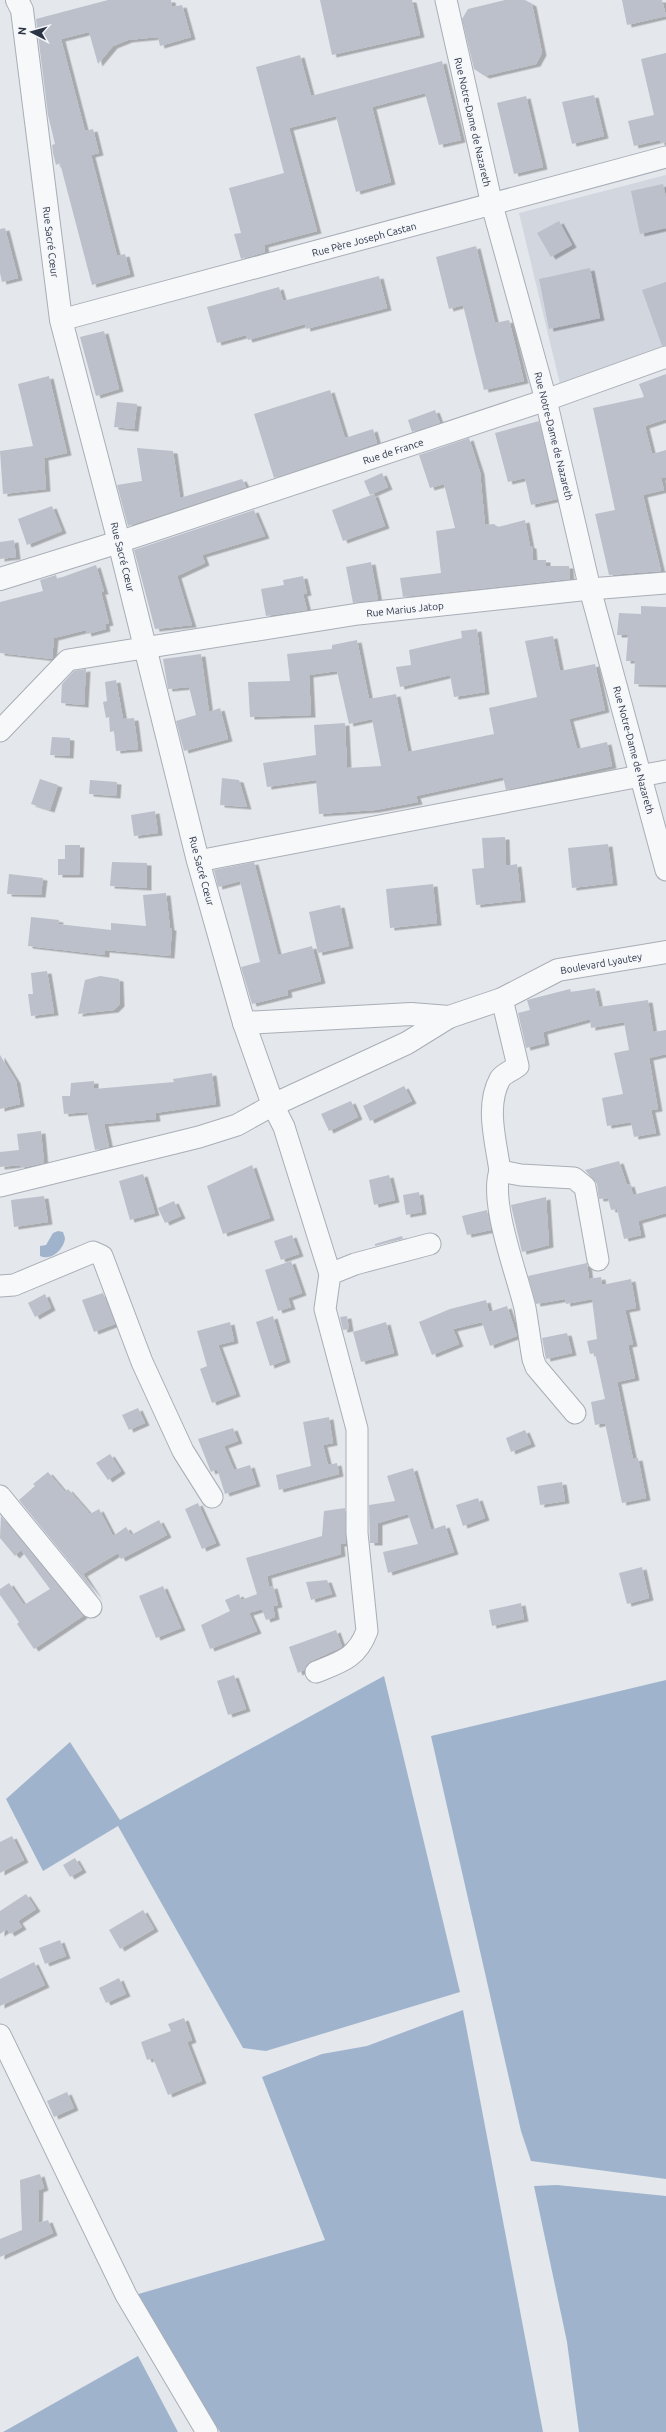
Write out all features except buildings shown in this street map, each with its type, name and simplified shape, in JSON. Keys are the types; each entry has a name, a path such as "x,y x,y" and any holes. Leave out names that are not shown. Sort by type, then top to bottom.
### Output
{"street":[{"name":"Rue Sacré Cœur","path":"17,0 22,10 61,320 120,542 198,861 244,1023 273,1106"},
{"name":"Rue Notre-Dame de Nazareth","path":"446,0 492,205 546,400 590,589 642,775 666,870"},
{"name":"Rue Père Joseph Castan","path":"61,320 666,157"},
{"name":"Rue de France","path":"120,542 546,400 666,357"},
{"path":"0,579 120,542"},
{"name":"Rue Marius Jatop","path":"0,732 68,660 358,614 590,589 666,583"},
{"path":"198,861 666,771"},
{"name":"Boulevard Lyautey","path":"273,1106 407,1043 449,1017 502,999 558,970 666,952"},
{"path":"502,999 518,1066 501,1078 492,1102 493,1127 500,1172 497,1182 499,1206 524,1307 533,1359 536,1367 575,1413"},
{"name":"Boulevard Lyautey","path":"244,1023 411,1014 449,1017"},
{"path":"0,1186 199,1137 237,1125 273,1106 284,1127 330,1274 326,1309 357,1429 357,1533 367,1631 363,1642 348,1660 316,1672"},
{"path":"500,1172 521,1175 574,1178 585,1187 598,1260"},
{"path":"330,1274 355,1264 430,1244"},
{"path":"0,1286 14,1285 93,1252 102,1256 142,1362 183,1451 212,1497"},
{"path":"0,1496 91,1607"},
{"path":"0,2034 126,2295 207,2432"}],"shaded area":[{"path":"666,175 666,345 560,384 519,213"}],"water":[{"path":"58,1231 63,1232 65,1238 60,1250 49,1257 40,1256 40,1246 46,1245 53,1233"},
{"path":"384,1676 460,1992 266,2051 243,2048 118,1826 43,1871 6,1799 70,1742 120,1820"},
{"path":"666,1680 666,2179 531,2161 521,2131 431,1736"},
{"path":"463,2010 543,2432 220,2432 135,2295 325,2240 262,2077 322,2054 367,2046"},
{"path":"557,2185 666,2196 666,2432 579,2432 567,2342 534,2186"},
{"path":"138,2356 178,2432 3,2432"}]}
